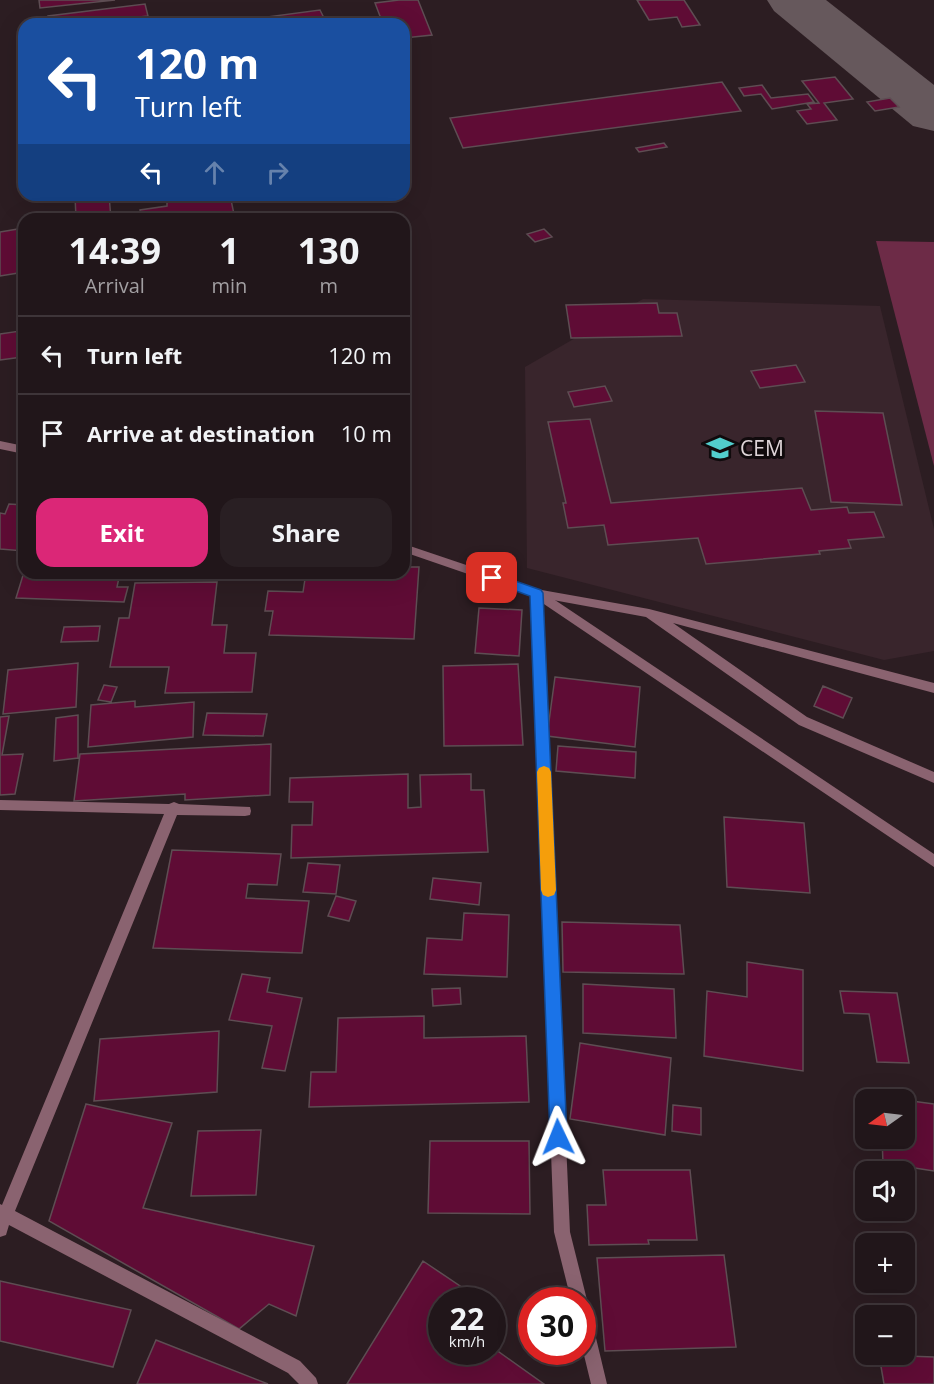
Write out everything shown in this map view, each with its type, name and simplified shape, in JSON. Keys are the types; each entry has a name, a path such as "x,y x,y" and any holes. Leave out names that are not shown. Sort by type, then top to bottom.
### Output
{"street":[{"path":"0,445 18,449"},
{"path":"410,550 536,593 649,613 934,688"},
{"path":"536,593 934,861"},
{"path":"536,593 562,1232 576,1287"},
{"path":"649,613 803,721 934,778"},
{"path":"0,805 174,807 246,811"},
{"path":"174,807 2,1219 294,1366 310,1384"},
{"path":"594,1365 599,1384"}],"shaded area":[{"path":"876,241 934,242 934,466"},
{"name":"CEM","path":"643,299 880,306 934,529 934,651 884,660 527,568 525,367"}],"building":[{"path":"39,0 115,0 40,8"},
{"path":"418,0 432,35 410,37 410,18 381,18 375,3"},
{"path":"637,0 684,0 700,25 682,27 677,17 649,20"},
{"path":"145,4 148,16 48,18 48,16"},
{"path":"320,10 324,18 260,18"},
{"path":"835,77 853,99 824,103 837,120 807,124 797,111 811,109 807,104 819,103 802,81"},
{"path":"722,82 741,111 463,148 450,118"},
{"path":"762,85 771,98 808,94 814,102 772,109 761,94 744,96 739,88"},
{"path":"890,98 899,107 875,111 867,102"},
{"path":"664,143 667,147 639,152 636,148"},
{"path":"75,201 110,201 110,213 76,213"},
{"path":"231,201 234,213 140,213 140,210 167,206 167,202"},
{"path":"18,229 18,273 0,276 0,232"},
{"path":"544,229 552,237 535,242 527,234"},
{"path":"657,303 659,313 677,313 682,336 571,338 566,305"},
{"path":"18,331 18,358 0,360 0,334"},
{"path":"796,365 805,382 760,388 751,371"},
{"path":"605,386 612,401 574,407 568,392"},
{"path":"815,411 883,413 902,505 831,502"},
{"path":"590,419 611,503 802,488 811,510 847,507 849,513 874,512 884,537 848,540 851,548 819,551 820,554 706,564 698,538 608,545 604,525 568,528 563,503 566,503 548,422"},
{"path":"9,504 18,505 18,550 0,549 0,513 5,514"},
{"path":"410,567 419,567 414,639 269,635 273,611 265,611 268,591 303,592 305,579 410,579"},
{"path":"22,579 119,579 117,587 128,587 124,602 16,598"},
{"path":"217,582 212,625 227,625 224,653 256,653 252,692 165,693 169,667 110,667 119,618 129,618 135,583"},
{"path":"479,608 522,610 519,656 475,653"},
{"path":"100,626 98,641 61,642 64,627"},
{"path":"78,663 76,707 3,714 8,670"},
{"path":"518,664 523,745 444,746 443,666"},
{"path":"555,677 640,687 635,747 547,736"},
{"path":"104,685 117,687 111,702 98,700"},
{"path":"823,686 852,698 843,718 814,706"},
{"path":"135,701 135,707 194,702 193,737 88,747 91,705"},
{"path":"207,713 267,714 263,736 203,735"},
{"path":"78,715 78,758 54,761 56,718"},
{"path":"9,716 2,755 23,754 15,794 0,795 0,717"},
{"path":"271,744 270,795 185,800 185,794 74,801 80,754"},
{"path":"558,746 636,752 635,778 556,771"},
{"path":"408,774 408,808 421,807 420,775 471,774 471,790 484,790 488,852 291,858 292,825 312,825 313,802 289,802 290,778"},
{"path":"724,817 804,823 810,893 727,887"},
{"path":"172,850 281,854 277,885 248,884 246,898 309,901 302,953 153,948"},
{"path":"308,863 340,865 336,894 303,892"},
{"path":"433,878 481,883 479,905 430,899"},
{"path":"336,896 356,901 349,921 328,916"},
{"path":"464,913 509,915 507,977 424,974 427,938 462,940"},
{"path":"562,922 680,925 684,974 563,972"},
{"path":"747,962 803,970 803,1071 704,1056 707,991 747,997"},
{"path":"242,974 270,978 267,992 302,998 285,1071 262,1068 272,1026 229,1020"},
{"path":"583,984 674,989 676,1038 583,1033"},
{"path":"460,988 461,1004 433,1006 432,989"},
{"path":"840,991 897,993 909,1063 877,1062 869,1014 844,1013"},
{"path":"424,1016 424,1038 526,1036 529,1102 309,1107 311,1072 336,1072 338,1018"},
{"path":"219,1031 217,1092 94,1101 100,1039"},
{"path":"580,1043 671,1058 665,1135 570,1119"},
{"path":"915,1101 934,1104 934,1171 915,1168 915,1161 883,1161 882,1149 915,1149"},
{"path":"86,1104 172,1123 143,1208 314,1246 296,1316 269,1304 239,1329 49,1221"},
{"path":"673,1105 701,1108 701,1135 672,1131"},
{"path":"261,1130 256,1195 191,1196 198,1131"},
{"path":"430,1141 529,1141 530,1214 428,1213"},
{"path":"603,1170 690,1170 697,1240 648,1240 649,1244 589,1245 587,1205 606,1205"},
{"path":"724,1255 736,1347 605,1351 597,1258"},
{"path":"423,1261 462,1287 428,1287 428,1365 506,1365 506,1357 544,1384 347,1384"},
{"path":"0,1281 131,1310 113,1367 0,1341"},
{"path":"156,1340 268,1384 137,1384"},
{"path":"915,1356 934,1357 934,1384 884,1384 881,1365 915,1365"}],"taxiway":[{"path":"793,0 934,114"}],"slow traffic":[{"path":"544,772 548,890"}],"place":[{"name":"CEM","path":"720,448"}],"route":[{"path":"492,578 536,593 558,1137"}]}
